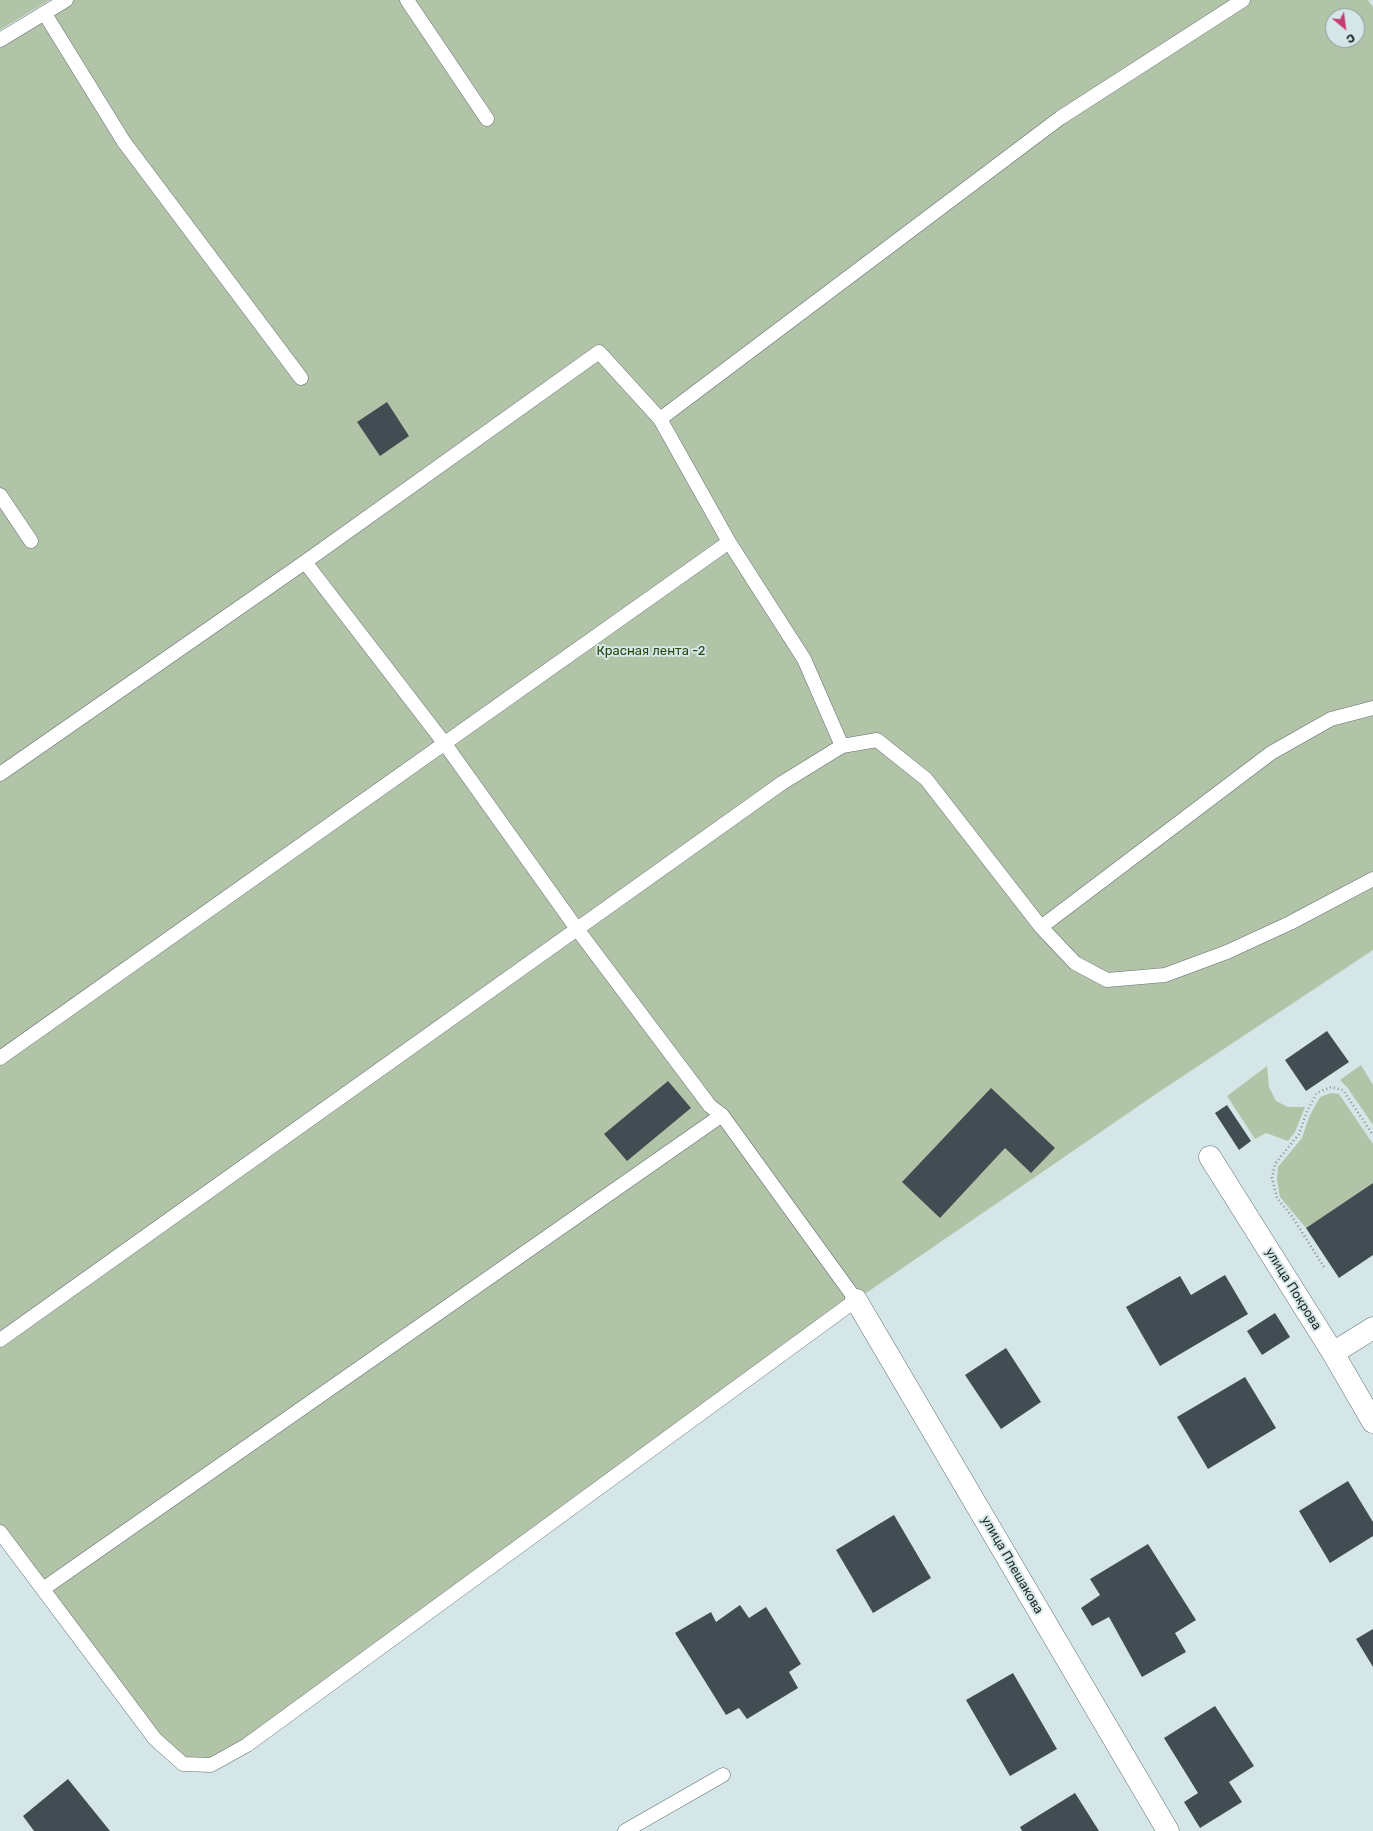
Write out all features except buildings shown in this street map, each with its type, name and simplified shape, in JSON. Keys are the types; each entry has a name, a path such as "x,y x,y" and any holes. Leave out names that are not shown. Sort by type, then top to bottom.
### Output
{"street":[{"name":"улица Покрова","path":"1210,1157 1333,1353 1373,1422"},
{"name":"улица Плешакова","path":"856,1300 1168,1831"},
{"path":"1333,1353 1373,1328"}],"lane":[{"path":"0,40 66,0"},
{"path":"407,0 487,119"},
{"path":"660,419 1060,118 1243,0"},
{"path":"45,14 124,142 301,378"},
{"path":"0,774 305,562 600,352 660,419 728,542 804,659 842,746"},
{"path":"0,495 31,541"},
{"path":"0,1058 728,542"},
{"path":"0,1532 155,1739 183,1764 211,1765 247,1745 856,1300 722,1115 710,1106 576,929 445,744 305,562"},
{"path":"1041,927 1271,753 1331,720 1373,708"},
{"path":"0,1340 782,783 842,746 877,740 926,779 1041,927 1075,963 1108,980 1165,975 1234,949 1290,923 1373,879"},
{"path":"43,1589 722,1115"},
{"path":"625,1831 723,1775"}],"path":[{"path":"1324,1267 1277,1198 1272,1178 1275,1164 1299,1134 1307,1111 1317,1093 1331,1087 1343,1090 1373,1135"}],"green space":[{"path":"0,0 50,0 0,30"},
{"name":"Красная лента -2","path":"73,0 1368,0 1373,7 1373,950 1156,1094 856,1300 211,1765 183,1764 0,1532 0,48"},
{"path":"1361,1065 1373,1085 1373,1125 1347,1087 1340,1080"},
{"path":"1267,1066 1269,1087 1276,1101 1288,1107 1305,1107 1295,1132 1288,1141 1266,1133 1255,1139 1227,1096"},
{"path":"1331,1093 1339,1094 1373,1144 1373,1183 1306,1228 1280,1197 1277,1180 1278,1167 1302,1138 1309,1117 1320,1097"}]}
